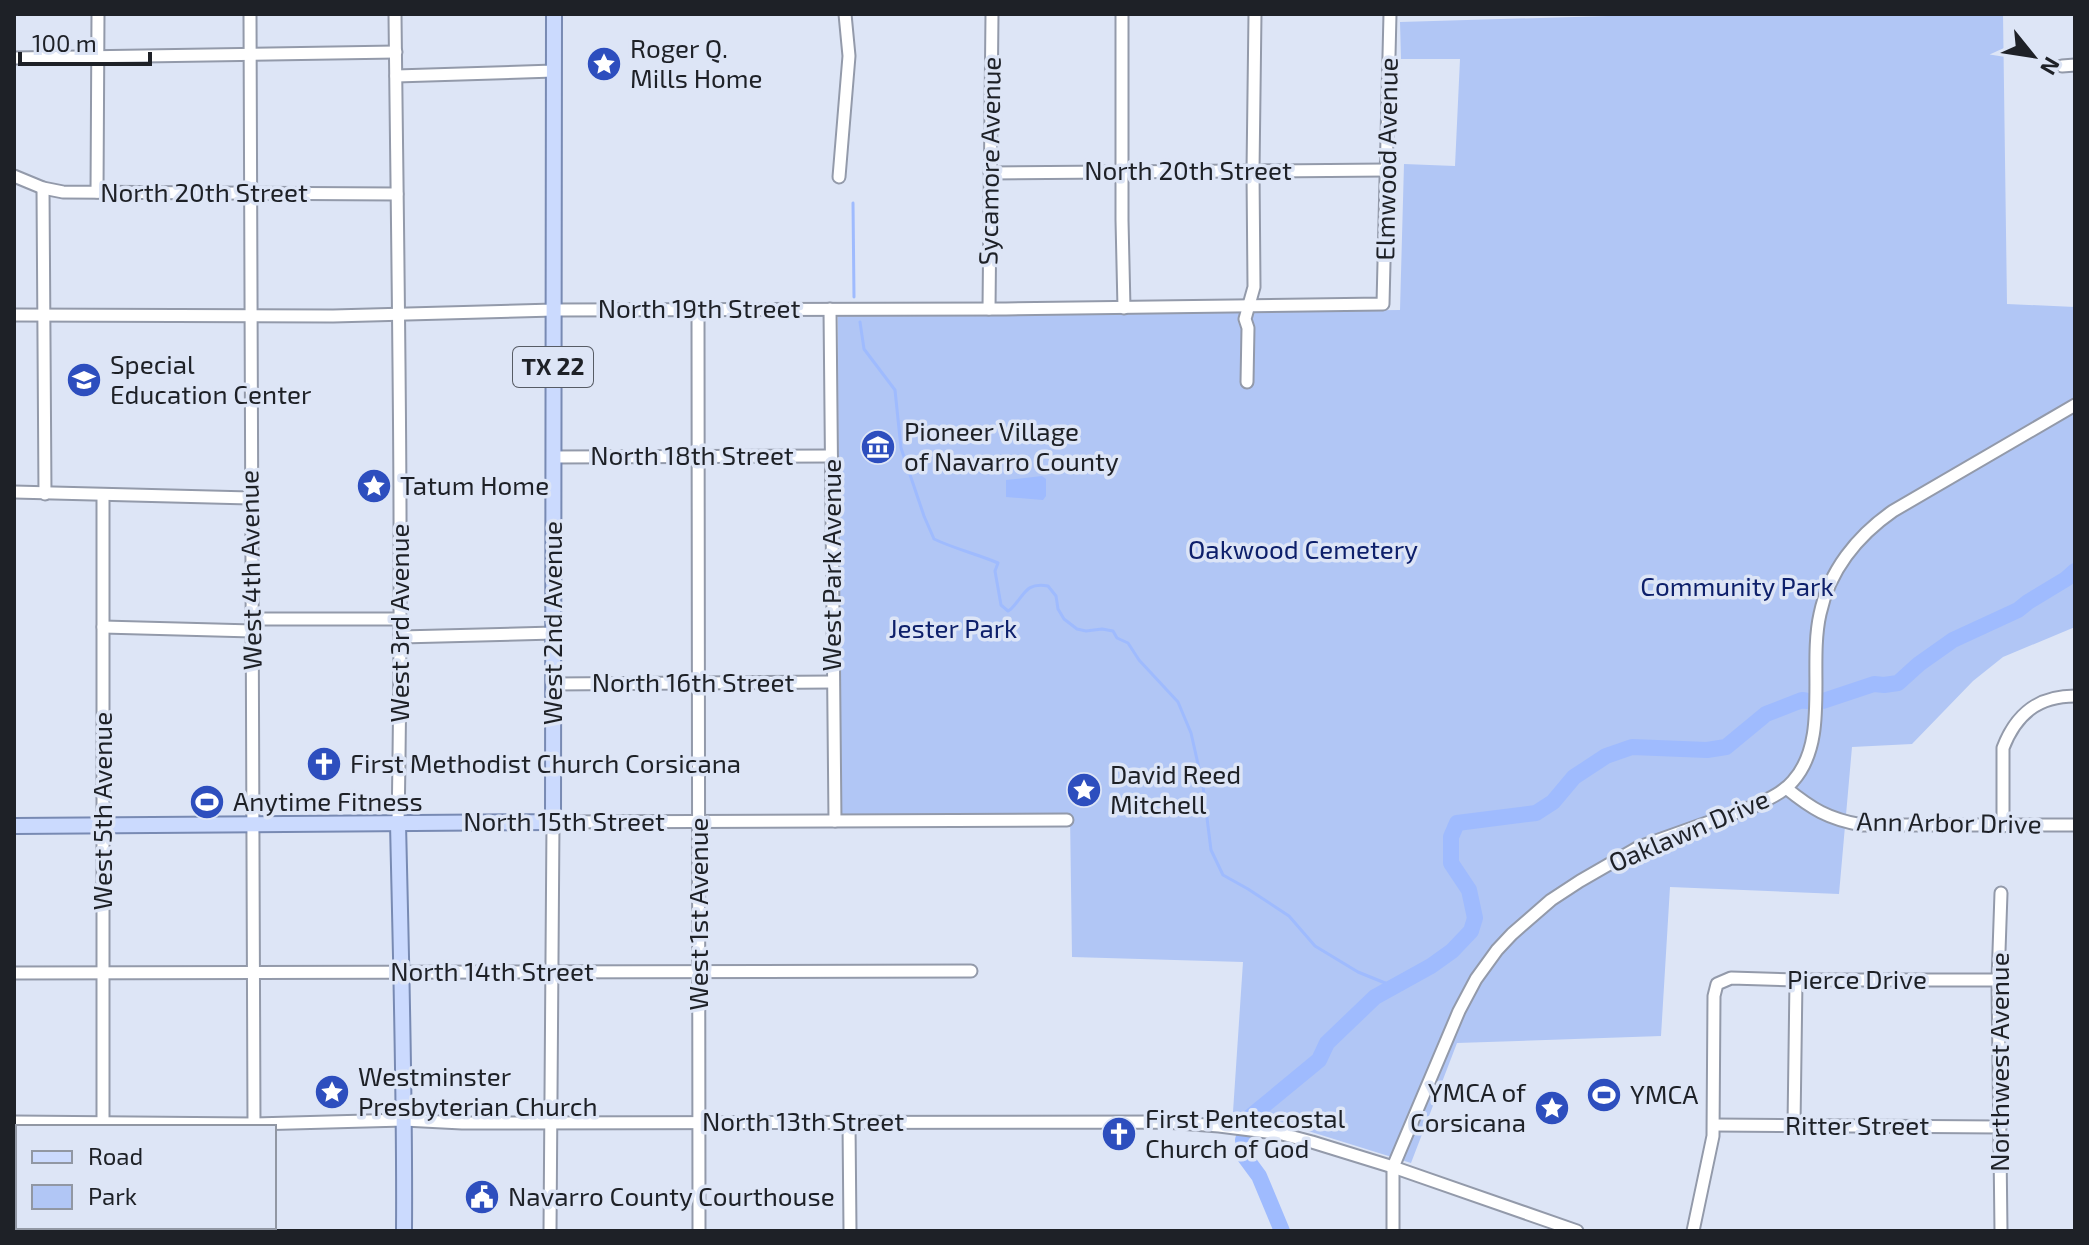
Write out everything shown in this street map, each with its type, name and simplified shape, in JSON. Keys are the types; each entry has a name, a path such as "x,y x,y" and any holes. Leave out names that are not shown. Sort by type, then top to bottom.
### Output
{"main road":[{"name":"West 2nd Avenue","path":"553,822 554,14"},
{"name":"North 15th Street","path":"14,826 553,822"},
{"name":"West 3rd Avenue","path":"398,823 404,1231"}],"street":[{"path":"97,192 98,14"},
{"name":"West 4th Avenue","path":"250,14 254,1125"},
{"name":"West 3rd Avenue","path":"395,14 401,619 398,823"},
{"path":"839,177 849,56 845,14"},
{"name":"Sycamore Avenue","path":"989,309 992,14"},
{"path":"1122,14 1124,308"},
{"path":"1247,382 1248,328 1245,319 1254,287 1255,14"},
{"name":"Elmwood Avenue","path":"1383,304 1390,14"},
{"path":"14,58 396,52"},
{"path":"2062,66 2075,65"},
{"path":"396,76 554,71"},
{"name":"North 20th Street","path":"990,173 1387,170"},
{"name":"North 20th Street","path":"14,176 43,188 63,192 397,194"},
{"path":"43,188 45,494"},
{"name":"North 19th Street","path":"14,315 249,316 554,310 1383,304"},
{"name":"West 1st Avenue","path":"698,309 699,1231"},
{"name":"West Park Avenue","path":"830,309 835,821"},
{"name":"Oaklawn Drive","path":"1393,1231 1393,1167 1467,994 1486,964 1512,934 1551,900 1580,881 1639,847 1757,805 1786,788 1801,771 1811,752 1819,615 1831,581 1849,552 1871,528 1893,511 2075,405"},
{"name":"North 18th Street","path":"553,457 831,456"},
{"path":"14,492 250,498"},
{"name":"West 5th Avenue","path":"103,495 103,1124"},
{"path":"103,627 401,619"},
{"path":"401,637 554,633"},
{"name":"North 16th Street","path":"553,684 833,682"},
{"path":"2003,826 2003,748 2013,728 2034,706 2049,698 2075,696"},
{"name":"Ann Arbor Drive","path":"1786,788 1808,806 1838,821 1870,825 2075,825"},
{"name":"North 15th Street","path":"553,822 1067,820"},
{"name":"West 2nd Avenue","path":"550,1231 553,822"},
{"name":"Northwest Avenue","path":"2001,893 1998,980 2001,1231"},
{"name":"North 14th Street","path":"14,973 971,971"},
{"name":"Pierce Drive","path":"1714,1125 1714,996 1717,984 1731,978 1998,980"},
{"path":"1794,1126 1796,980"},
{"name":"North 13th Street","path":"14,1122 254,1125 404,1120 550,1123 1165,1122 1282,1134 1393,1167 1577,1231"},
{"path":"849,1123 850,1231"},
{"path":"1693,1231 1710,1158 1714,1125"},
{"name":"Ritter Street","path":"1714,1125 2000,1127"},
{"path":"1531,1231 1532,1216"}],"green space":[{"path":"1675,14 2003,14 2007,304 2075,307 2075,627 2003,657 1973,681 1912,744 1852,747 1839,894 1670,887 1661,1036 1457,1043 1411,1163 1276,1121 1233,1112 1243,962 1072,957 1070,814 839,817 838,315 1400,310 1404,164 1455,166 1460,59 1401,59 1400,22"}],"shaded area":[{"path":"1042,476 1046,479 1046,496 1043,500 1006,497 1006,480"}],"waterway":[{"path":"853,203 854,297"},
{"path":"860,322 864,349 895,390 901,448 934,539 998,563 995,571 1001,605 1008,611 1030,588 1048,586 1056,596 1064,619 1077,629 1113,631 1117,638 1128,643 1139,660 1178,702 1191,733 1203,786 1211,850 1223,875 1289,916 1315,946 1358,972 1395,987"},
{"path":"1823,701 1874,684 1898,683 1953,640 2018,610 2075,571"},
{"path":"1282,1231 1259,1176 1245,1157 1243,1140 1250,1117 1319,1060 1327,1043 1375,997 1431,966 1452,951 1471,931 1475,918 1469,890 1451,863 1451,837 1457,823 1536,813 1553,802 1574,777 1606,756 1632,747 1707,750 1726,747 1766,714 1802,700 1808,701"}],"place":[{"name":"Roger Q. Mills Home","path":"604,64"},
{"name":"Special Education Center","path":"84,380"},
{"name":"Pioneer Village of Navarro County","path":"878,447"},
{"name":"Tatum Home","path":"374,486"},
{"name":"First Methodist Church Corsicana","path":"324,764"},
{"name":"David Reed Mitchell","path":"1084,790"},
{"name":"Anytime Fitness","path":"207,802"},
{"name":"Westminster Presbyterian Church","path":"332,1092"},
{"name":"YMCA","path":"1604,1095"},
{"name":"YMCA of Corsicana","path":"1552,1108"},
{"name":"First Pentecostal Church of God","path":"1119,1134"},
{"name":"Navarro County Courthouse","path":"482,1197"}],"park label":[{"name":"Oakwood Cemetery","path":"1303,550"},
{"name":"Community Park","path":"1737,587"},
{"name":"Jester Park","path":"953,629"}]}
